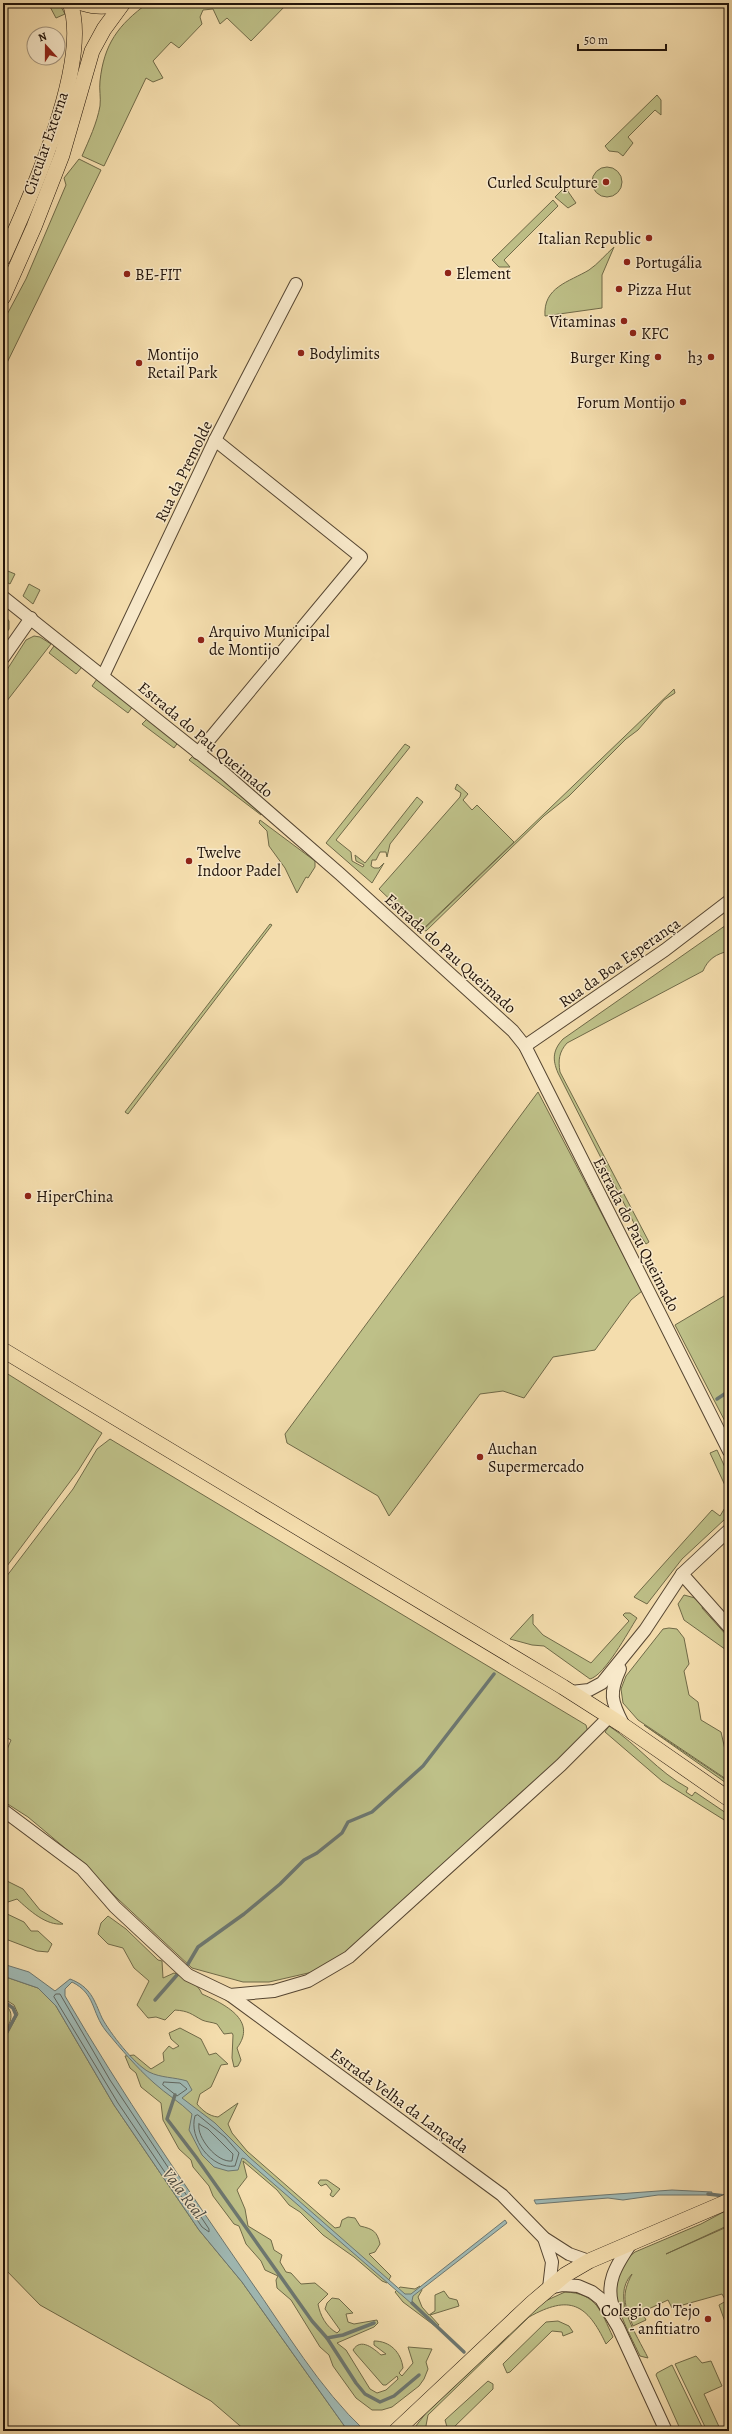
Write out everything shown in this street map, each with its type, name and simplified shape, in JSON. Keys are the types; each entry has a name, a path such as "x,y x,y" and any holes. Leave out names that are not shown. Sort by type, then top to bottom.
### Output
{"main road":[{"name":"Circular Externa","path":"3,258 47,150 64,97 76,26 70,3"},
{"path":"82,3 94,7 106,7 120,3"},
{"name":"Circular Externa","path":"3,297 34,227 62,155 92,51 104,29 123,3"},
{"path":"3,1350 610,1716 729,1799"},
{"path":"396,2431 549,2288 565,2275 589,2261 729,2200"}],"street":[{"name":"Rua da Premolde","path":"103,676 215,440 296,284"},
{"path":"198,753 361,557 215,440"},
{"name":"Estrada do Pau Queimado","path":"3,597 198,753 340,874 502,1021 525,1046 729,1451"},
{"path":"3,658 30,618"},
{"name":"Rua da Boa Esperança","path":"525,1046 664,950 729,901"},
{"path":"571,1692 589,1690 600,1685 627,1653 682,1574 729,1530"},
{"path":"682,1574 729,1627"},
{"path":"624,1726 614,1706 611,1690 627,1653"},
{"path":"230,1995 274,1991 308,1981 350,1957 556,1770 610,1716"},
{"name":"Estrada Velha da Lançada","path":"3,1810 82,1869 115,1907 188,1975 230,1995 502,2194 544,2238 569,2254 589,2261"},
{"name":"Estrada Velha da Lançada","path":"544,2238 552,2262 549,2288"},
{"path":"618,2327 619,2320 610,2298 610,2285 615,2268 632,2242"},
{"path":"549,2288 570,2285 592,2292 601,2299 613,2322 618,2327 666,2431"}],"green space":[{"path":"48,3 59,3 65,14 56,18"},
{"path":"148,3 288,3 251,41 227,18 220,24 213,9 203,10 200,17 202,24 179,48 171,42 153,61 163,78 153,82 146,78 104,166 82,156 99,112 100,81 105,56 114,36 128,19"},
{"path":"657,95 661,100 661,115 655,110 628,137 633,143 623,156 618,152 609,151 605,146"},
{"path":"79,159 101,170 3,371 3,322 26,279 66,185 64,178"},
{"path":"607,167 618,171 622,182 618,193 607,197 596,193 592,182 596,171"},
{"path":"567,185 567,190 576,203 568,208 555,197"},
{"path":"553,200 558,206 504,260 510,267 499,267 492,260"},
{"path":"614,247 602,275 602,308 545,316 545,306 548,298 553,292 566,282 592,268"},
{"path":"3,569 15,574 10,584 3,580"},
{"path":"29,584 40,590 33,604 23,596"},
{"path":"3,613 9,621 9,629 3,638"},
{"path":"34,636 40,637 51,644 3,706 3,676 26,640"},
{"path":"54,646 82,667 76,674 49,653"},
{"path":"97,679 133,706 128,713 92,686"},
{"path":"674,689 675,693 664,700 638,730 626,739 569,796 544,816 426,931 423,930"},
{"path":"148,718 179,741 174,748 142,724"},
{"path":"405,744 410,747 336,840 351,852 352,861 363,867 364,865 356,861 355,855 365,863 417,797 423,802 390,844 387,857 386,852 380,852 376,860 372,860 371,866 374,868 379,868 384,863 372,883 326,843"},
{"path":"195,754 263,812 261,815 189,760"},
{"path":"457,784 468,794 463,800 472,810 477,805 514,842 422,930 379,889 460,797 461,793 455,789"},
{"path":"260,820 315,861 315,867 308,878 306,877 297,893 285,868 269,846 267,831 259,823"},
{"path":"729,923 729,951 713,958 707,963 703,971 567,1043 560,1056 560,1072 649,1242 646,1244 640,1235 558,1073 554,1059 555,1051 563,1039"},
{"path":"270,924 272,925 128,1114 125,1112"},
{"path":"538,1092 642,1291 631,1300 595,1350 553,1357 524,1398 503,1391 480,1394 389,1516 378,1496 287,1443 285,1434"},
{"path":"729,1293 729,1429 675,1325"},
{"path":"3,1371 102,1433 78,1471 7,1566 3,1568"},
{"path":"110,1439 586,1725 589,1736 348,1951 317,1971 269,1982 243,1982 192,1968 118,1899 84,1864 28,1817 3,1801 3,1759 11,1740 3,1736 3,1581 73,1489 97,1449"},
{"path":"717,1450 729,1476 729,1494 710,1453"},
{"path":"729,1501 729,1512 725,1519 682,1559 647,1604 634,1597 712,1510 720,1516"},
{"path":"684,1595 695,1598 703,1605 702,1608 729,1638 729,1652 684,1620 678,1604"},
{"path":"625,1613 630,1613 637,1618 609,1662 596,1676 590,1679 544,1646 532,1645 510,1639 533,1614 533,1624 543,1635 591,1663 629,1621 623,1615"},
{"path":"663,1629 677,1629 684,1638 689,1664 684,1671 689,1695 698,1702 701,1720 721,1732 729,1767 729,1781 638,1720 623,1703 621,1689 626,1676"},
{"path":"644,1725 729,1782 729,1785"},
{"path":"609,1726 677,1782 688,1788 686,1792 692,1796 695,1792 729,1815 729,1823 662,1781 605,1732"},
{"path":"3,1876 7,1881 23,1889 40,1910 63,1924 57,1924 44,1920 17,1899 8,1902 3,1900"},
{"path":"3,1912 24,1922 31,1931 38,1931 52,1944 48,1952 37,1951 3,1938"},
{"path":"108,1916 126,1929 158,1960 162,1961 163,1978 174,1973 194,1984 202,1994 220,2003 236,2014 241,2021 243,2029 242,2038 237,2048 241,2060 238,2066 234,2067 232,2058 232,2033 224,2034 217,2024 204,2021 192,2014 180,2010 175,2010 165,2020 156,2017 148,2018 137,2005 149,1981 134,1968 123,1948 108,1944 98,1934 101,1923"},
{"path":"3,1976 38,1988 56,2006 114,2105 199,2230 242,2282 348,2431 246,2431 211,2401 40,2305 3,2267 3,2042 18,2014 14,2005 3,1998"},
{"path":"3,2003 10,2010 11,2018 3,2034"},
{"path":"180,2028 201,2039 209,2055 216,2053 228,2064 221,2065 211,2087 200,2094 197,2104 199,2107 209,2114 218,2117 238,2103 228,2124 232,2133 247,2151 335,2228 340,2227 342,2220 348,2217 355,2218 360,2226 368,2228 376,2233 380,2244 375,2252 369,2254 391,2276 387,2283 382,2281 354,2257 323,2235 300,2212 289,2205 277,2190 243,2161 247,2177 237,2190 245,2209 248,2226 271,2240 274,2250 282,2255 280,2262 286,2272 291,2273 301,2284 315,2283 328,2294 318,2304 320,2312 327,2324 337,2333 340,2330 325,2309 327,2303 332,2298 339,2299 353,2313 346,2314 348,2322 354,2324 377,2320 378,2323 374,2327 337,2343 346,2350 370,2389 377,2393 386,2390 398,2379 397,2376 386,2385 383,2385 353,2350 356,2346 360,2344 367,2345 381,2355 386,2354 374,2345 374,2341 390,2345 397,2352 402,2362 403,2368 399,2373 402,2376 413,2363 408,2347 432,2349 426,2362 428,2369 424,2379 419,2386 392,2407 382,2410 372,2410 356,2398 333,2366 329,2355 320,2347 291,2300 277,2288 276,2280 278,2276 265,2270 261,2261 246,2244 239,2226 234,2224 213,2196 209,2186 193,2167 191,2160 179,2149 163,2120 161,2103 141,2087 136,2073 130,2068 125,2056 134,2055 151,2069 164,2061 163,2053 169,2046 173,2049 179,2046 171,2039 169,2033"},
{"path":"320,2180 327,2180 340,2189 333,2197 330,2195 332,2191 326,2184 321,2186 318,2183"},
{"path":"729,2209 729,2225 666,2254 729,2226 729,2333 719,2305 726,2301 722,2294 672,2308 668,2300 642,2312 646,2320 633,2326 625,2300 626,2288 632,2274 626,2283 624,2294 624,2305 632,2327 648,2358 640,2356 622,2316 618,2302 616,2289 618,2276 624,2263 635,2252 701,2224"},
{"path":"420,2286 422,2290 418,2297 422,2307 429,2315 435,2311 435,2295 444,2291 449,2298 457,2300 459,2306 430,2315 439,2325 435,2326 403,2302 395,2292 400,2287 415,2289"},
{"path":"565,2292 576,2293 584,2296 591,2300 601,2312 613,2337 606,2344 592,2320 576,2307 566,2305 543,2310 529,2317 428,2415 425,2431 412,2431 429,2409 543,2302"},
{"path":"558,2321 569,2326 573,2332 563,2336 562,2332 552,2331 510,2372 507,2373 503,2364 546,2322"},
{"path":"696,2356 702,2363 711,2361 722,2386 704,2394 721,2431 707,2431 675,2364"},
{"path":"672,2365 704,2431 681,2431 656,2375"},
{"path":"488,2381 493,2384 493,2389 453,2428 447,2427 445,2420"},
{"path":"729,2428 729,2431 721,2431"}],"water":[{"name":"Vala Real","path":"3,1964 29,1972 55,1991 70,1979 83,1986 91,1995 102,2018 111,2032 136,2062 154,2074 187,2081 192,2090 182,2098 215,2123 249,2157 405,2294 411,2294 505,2220 507,2223 413,2296 412,2301 418,2307 412,2304 245,2159 242,2158 238,2170 228,2171 214,2167 202,2155 189,2130 192,2114 154,2083 123,2051 101,2024 89,1998 80,1987 72,1982 65,1989 65,1996 109,2069 202,2210 318,2378 348,2414 365,2431 348,2431 242,2282 199,2230 114,2105 56,2006 38,1988 3,1976"},
{"path":"672,2190 712,2192 711,2195 658,2195 623,2200 608,2198 536,2204 534,2200"}],"waterway":[{"path":"717,1399 729,1391"},
{"path":"188,1964 198,1947 244,1914 280,1884 304,1860 317,1853 342,1833 348,1822 372,1812 423,1766 494,1674"},
{"path":"155,2000 177,1975"},
{"path":"3,2001 13,2008 16,2015 3,2039"},
{"path":"175,2095 167,2119 196,2157 312,2321 327,2338 343,2335 374,2323"},
{"path":"708,2194 725,2196"},
{"path":"412,2303 464,2352"},
{"path":"327,2338 356,2383 365,2394 380,2402 394,2396 419,2375"}],"place":[{"name":"Curled Sculpture","path":"606,182"},
{"name":"Italian Republic","path":"649,238"},
{"name":"Portugália","path":"627,262"},
{"name":"Element","path":"448,273"},
{"name":"BE-FIT","path":"127,274"},
{"name":"Pizza Hut","path":"619,289"},
{"name":"Vitaminas","path":"624,321"},
{"name":"KFC","path":"633,333"},
{"name":"Bodylimits","path":"301,353"},
{"name":"Burger King","path":"658,357"},
{"name":"h3","path":"711,357"},
{"name":"Montijo Retail Park","path":"139,363"},
{"name":"Forum Montijo","path":"683,402"},
{"name":"Arquivo Municipal de Montijo","path":"201,640"},
{"name":"Twelve Indoor Padel","path":"189,861"},
{"name":"HiperChina","path":"28,1196"},
{"name":"Auchan Supermercado","path":"480,1457"},
{"name":"Colegio do Tejo - anfitiatro","path":"708,2319"}]}
